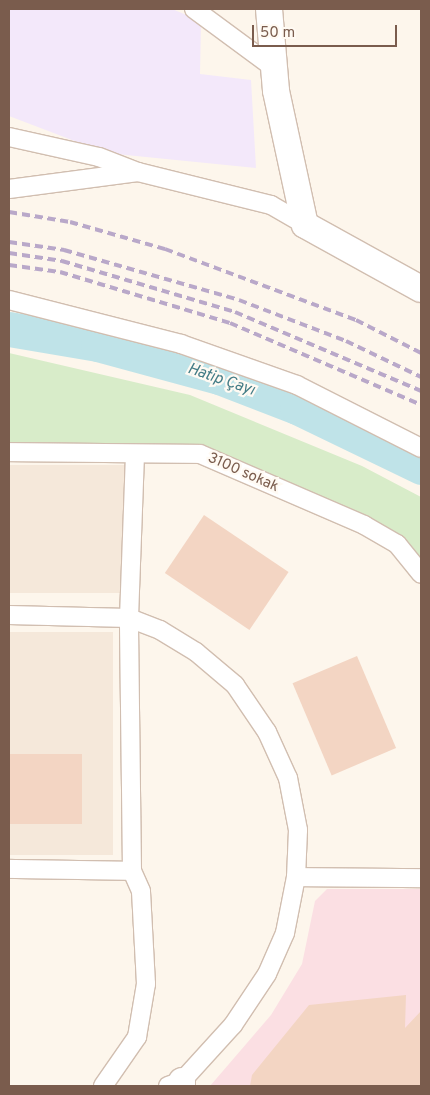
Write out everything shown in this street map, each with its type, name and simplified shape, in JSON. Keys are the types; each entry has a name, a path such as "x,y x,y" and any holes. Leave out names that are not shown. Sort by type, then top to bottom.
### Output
{"street":[{"path":"194,9 274,68"},
{"path":"269,9 274,68 306,225"},
{"path":"9,137 99,157 138,172 271,204 421,288"},
{"path":"9,189 138,172"},
{"path":"9,300 181,344 297,385 421,448"},
{"name":"3100 sokak","path":"9,452 200,454 364,525 397,544 421,574"},
{"path":"103,1086 137,1037 146,984 141,891 132,871 129,618 136,454"},
{"path":"9,615 129,618 160,630 196,652 235,686 267,732 288,778 298,830 296,877 285,933 267,974 233,1025 177,1084"},
{"path":"9,870 132,871"},
{"path":"296,877 421,878"}],"shaded area":[{"path":"9,9 172,9 201,21 200,74 251,80 256,168 106,153 9,116"},
{"path":"9,465 125,465 125,593 9,593"},
{"path":"9,632 113,632 113,855 9,855"},
{"path":"327,889 421,889 421,1086 210,1086 271,1015 302,964 315,901"}],"green space":[{"path":"9,353 190,395 362,466 421,497 421,560 401,536 235,459 200,447 9,445"}],"building":[{"path":"204,515 289,572 249,630 165,573"},
{"path":"357,656 396,748 332,775 293,683"},
{"path":"9,754 82,754 82,824 9,824"},
{"path":"406,995 405,1028 421,1011 421,1086 250,1086 252,1075 309,1005"}],"waterway":[{"name":"Hatip Çayı","path":"9,329 98,344 219,377 297,407 421,467"}],"railway":[{"path":"9,212 70,222 165,249 356,320 421,353"},
{"path":"9,242 64,250 239,300 346,341 421,377"},
{"path":"9,253 62,261 235,312 421,391"},
{"path":"9,265 60,272 230,323 421,405"}]}
